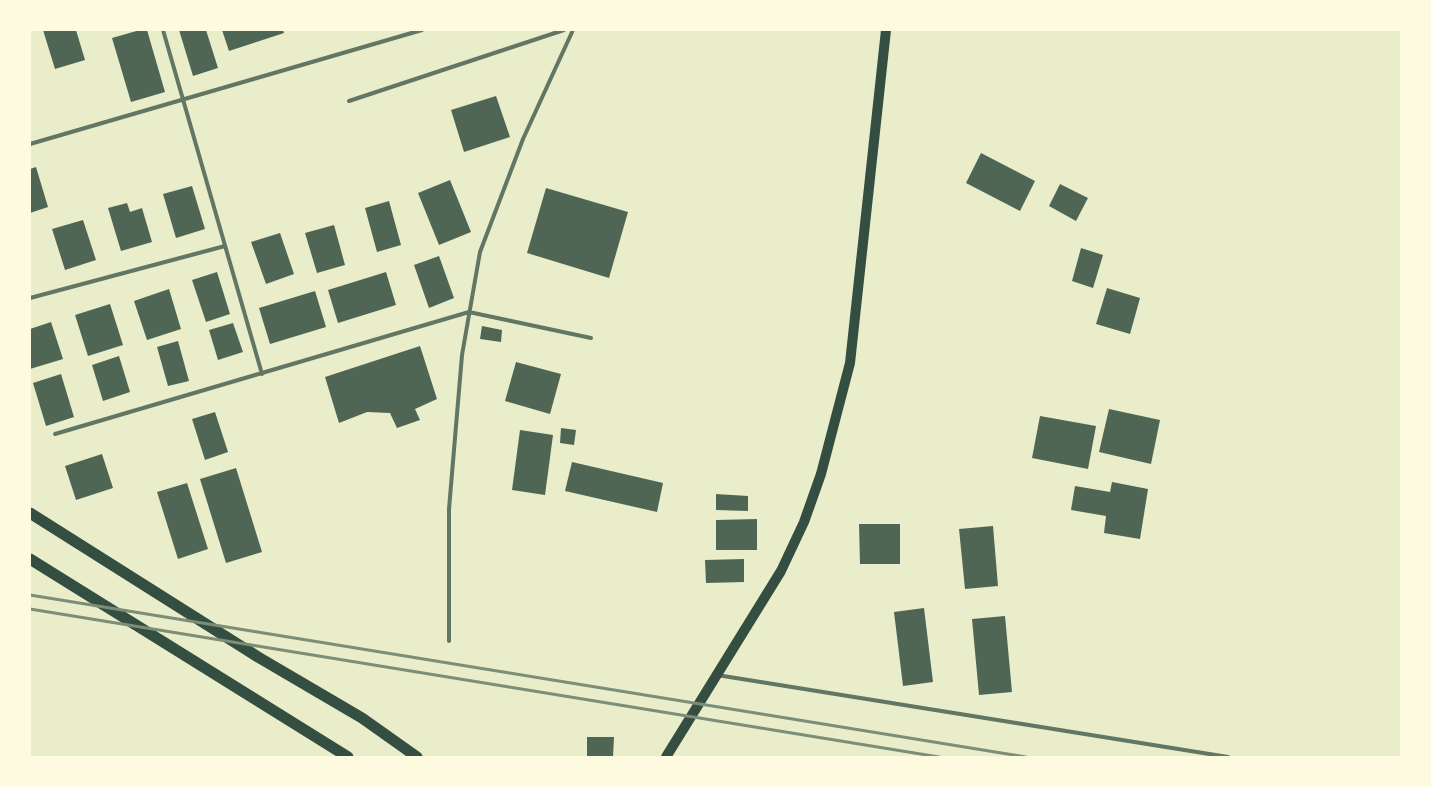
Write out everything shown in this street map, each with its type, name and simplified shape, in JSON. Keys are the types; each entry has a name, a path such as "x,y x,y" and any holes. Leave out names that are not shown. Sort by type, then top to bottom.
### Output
{"highway":[{"path":"30,513 258,657 362,718 417,757"},
{"path":"30,559 348,757"}],"main road":[{"path":"666,757 781,571 804,522 821,474 850,362 886,30"}],"street":[{"path":"163,30 262,374"},
{"path":"30,144 183,98 305,65 422,30"},
{"path":"349,101 564,30"},
{"path":"449,641 448,509 462,355 480,252 523,139 573,30"},
{"path":"30,298 225,246"},
{"path":"55,434 469,312 591,338"},
{"path":"717,675 1228,757"}],"building":[{"path":"43,30 76,30 85,60 55,69"},
{"path":"140,30 147,30 165,92 131,102 112,38"},
{"path":"179,30 206,30 218,68 193,76"},
{"path":"222,30 283,30 284,33 229,51"},
{"path":"496,96 510,137 464,152 451,110"},
{"path":"981,153 1035,181 1020,211 966,183"},
{"path":"36,167 48,207 30,213 30,169"},
{"path":"450,180 471,232 439,245 418,193"},
{"path":"1060,184 1088,198 1076,221 1049,206"},
{"path":"192,186 205,229 176,238 163,194"},
{"path":"546,188 628,212 609,278 527,253"},
{"path":"389,201 401,245 377,252 365,208"},
{"path":"127,203 130,212 142,208 152,242 121,251 108,208"},
{"path":"83,220 96,260 65,270 52,229"},
{"path":"334,225 345,265 317,273 305,233"},
{"path":"280,233 294,274 266,284 251,242"},
{"path":"1081,248 1103,255 1093,288 1072,281"},
{"path":"439,256 454,298 429,308 414,265"},
{"path":"217,272 230,314 206,322 192,280"},
{"path":"386,272 396,305 338,323 328,290"},
{"path":"1107,288 1140,298 1130,334 1096,324"},
{"path":"169,289 181,329 147,340 134,301"},
{"path":"315,291 326,327 270,344 259,308"},
{"path":"110,304 123,345 88,356 75,315"},
{"path":"51,322 63,359 30,369 30,329"},
{"path":"233,323 243,352 218,360 209,330"},
{"path":"482,326 502,330 501,342 480,339"},
{"path":"178,341 189,381 168,386 157,347"},
{"path":"420,346 437,399 415,409 420,420 397,428 390,413 367,412 339,423 325,377"},
{"path":"119,356 130,392 103,401 92,365"},
{"path":"516,362 561,374 550,414 505,401"},
{"path":"61,374 74,417 46,426 33,383"},
{"path":"1109,409 1160,420 1151,464 1099,452"},
{"path":"215,412 228,452 205,460 192,419"},
{"path":"1040,416 1096,426 1088,469 1032,458"},
{"path":"561,428 576,430 574,445 560,443"},
{"path":"520,430 553,435 545,495 512,490"},
{"path":"102,454 113,488 76,500 65,466"},
{"path":"572,462 663,483 657,512 565,491"},
{"path":"236,468 262,552 226,563 200,479"},
{"path":"1112,482 1148,489 1140,539 1104,533 1106,516 1071,510 1075,486 1110,492"},
{"path":"187,483 208,549 178,559 157,492"},
{"path":"716,494 748,496 748,511 716,510"},
{"path":"757,519 757,550 716,550 716,520"},
{"path":"859,524 900,524 900,564 860,564"},
{"path":"993,526 998,586 965,589 959,529"},
{"path":"744,559 744,582 706,583 705,560"},
{"path":"924,608 933,682 903,686 894,612"},
{"path":"1005,616 1012,692 979,695 972,619"},
{"path":"587,737 614,737 613,757 587,757"}],"railway":[{"path":"30,595 1026,757"},
{"path":"30,609 939,757"}]}
